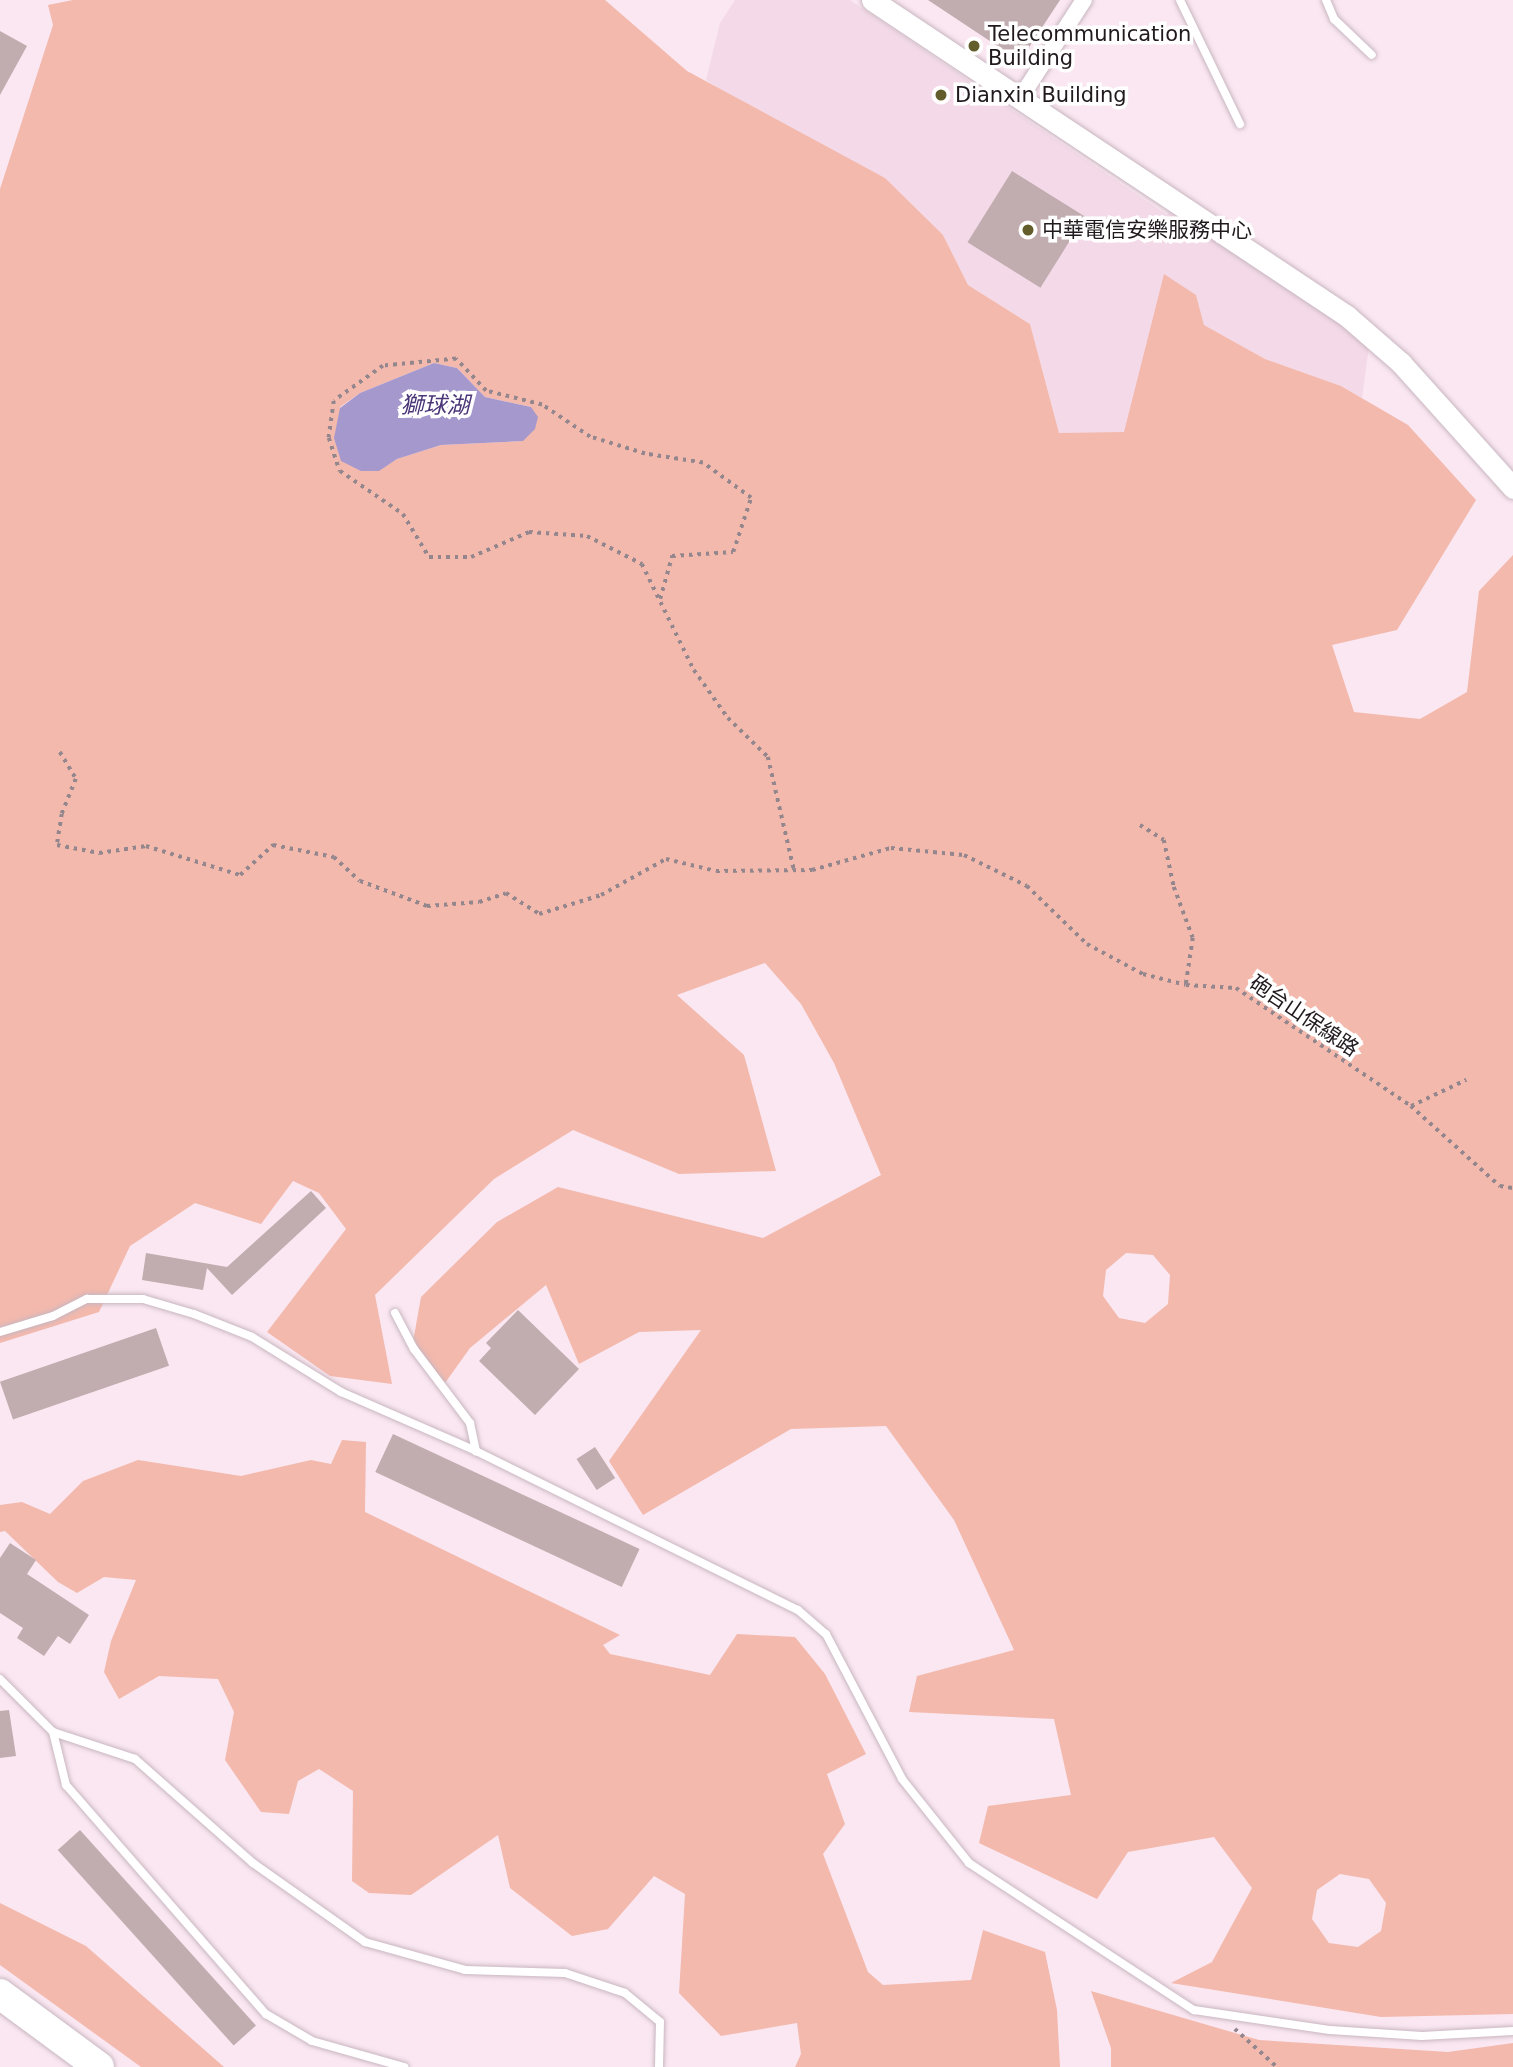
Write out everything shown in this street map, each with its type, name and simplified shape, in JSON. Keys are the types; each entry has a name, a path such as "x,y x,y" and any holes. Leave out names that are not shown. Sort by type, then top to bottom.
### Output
{"highway":[{"path":"0,1994 99,2067"}],"street":[{"path":"872,0 1347,316 1401,362 1513,488"},
{"path":"1019,100 1084,0"}],"lane":[{"path":"1180,0 1240,124"},
{"path":"1326,0 1334,19 1373,55"},
{"path":"0,1332 53,1316 87,1299 143,1298 252,1337 341,1392 476,1451 798,1610 826,1634 902,1779 969,1863 1194,2010 1330,2031 1422,2036 1513,2031"},
{"path":"395,1314 414,1349 470,1423 476,1451"},
{"path":"0,1679 52,1732 135,1759 253,1863 365,1942 464,1970 565,1973 625,1993 660,2022 659,2067"},
{"path":"52,1732 66,1785 266,2014 312,2041 404,2067"}],"path":[{"path":"660,599 672,556 733,552 748,509 751,498 703,463 645,454 590,438 542,404 486,391 456,359 383,366 334,401 329,438 340,471 403,514 429,557 471,556 529,533 587,536 642,564 694,670 728,719 768,757 794,870"},
{"name":"砲台山保線路","path":"60,752 76,779 62,814 57,845 99,853 146,846 240,875 273,845 334,857 360,881 426,906 479,902 506,893 539,914 601,895 666,859 716,871 812,870 891,848 964,855 1027,886 1087,944 1143,974 1186,985 1236,988 1411,1106 1500,1186 1513,1188"},
{"path":"1140,825 1164,840 1174,887 1193,938 1186,985"},
{"path":"1411,1106 1466,1080"},
{"path":"1218,2014 1277,2067"}],"shaded area":[{"path":"73,0 605,0 687,71 885,178 943,235 968,285 1030,324 1059,433 1124,432 1164,274 1196,295 1204,325 1265,359 1341,386 1408,425 1476,500 1397,630 1332,645 1354,712 1420,719 1467,692 1479,591 1513,555 1513,2014 1381,2017 1171,1983 1212,1962 1252,1888 1214,1837 1128,1852 1097,1899 979,1843 988,1806 1071,1795 1054,1719 909,1712 917,1676 1014,1650 954,1520 886,1426 791,1429 643,1515 609,1461 701,1330 639,1332 579,1364 546,1285 470,1348 445,1383 411,1353 421,1297 497,1222 558,1187 763,1238 881,1175 834,1063 801,1004 765,963 677,995 744,1055 776,1171 679,1174 573,1130 494,1179 375,1295 392,1384 330,1376 267,1332 346,1229 319,1193 293,1181 261,1224 195,1203 130,1246 99,1312 0,1343 0,189 53,25 48,5","holes":["434,363 457,368 485,397 531,407 523,441 441,445 397,459 378,471 340,407 360,393","1126,1253 1153,1255 1170,1275 1168,1304 1145,1323 1119,1318 1103,1296 1106,1270","1340,1874 1369,1879 1386,1903 1381,1931 1358,1947 1329,1943 1312,1919 1317,1890"]},
{"path":"735,0 850,0 1167,215 1175,202 1370,339 1362,398 1341,386 1265,359 1204,325 1196,295 1124,433 1059,433 1030,324 968,285 943,235 706,80 720,23"},
{"path":"342,1440 366,1442 365,1512 620,1635 603,1645 610,1654 710,1675 737,1634 795,1637 825,1674 866,1754 827,1774 845,1824 823,1854 868,1972 883,1985 971,1980 983,1930 1045,1952 1057,2010 1060,2067 795,2067 801,2054 797,2023 721,2036 679,1993 685,1894 654,1876 608,1929 572,1936 510,1888 498,1835 411,1895 369,1893 352,1881 353,1791 319,1769 298,1781 289,1814 261,1812 225,1760 234,1712 218,1679 159,1676 119,1699 104,1672 111,1641 136,1580 104,1577 77,1593 58,1582 5,1531 0,1532 0,1505 22,1502 50,1514 83,1481 138,1460 241,1476 311,1460 331,1464"},
{"path":"0,1903 86,1946 224,2067 141,2067 0,1965"},
{"path":"1091,1991 1259,2040 1448,2052 1513,2043 1513,2067 1111,2067 1111,2048"}],"water":[{"name":"獅球湖","path":"434,363 457,368 485,397 531,407 538,417 535,429 523,441 441,445 397,459 379,471 361,471 341,461 334,438 340,408 360,393"}],"building":[{"path":"928,0 1060,0 1020,61"},
{"path":"0,31 27,46 0,95"},
{"name":"中華電信安樂服務中心","path":"1012,171 1085,217 1040,288 967,242"},
{"path":"311,1191 326,1208 232,1295 207,1268 203,1290 142,1280 146,1253 227,1267"},
{"path":"518,1310 579,1369 535,1415 479,1361 491,1348 486,1343"},
{"path":"156,1328 169,1366 13,1420 0,1382"},
{"path":"393,1434 640,1549 622,1587 375,1472"},
{"path":"595,1447 615,1478 597,1490 577,1459"},
{"path":"10,1543 36,1560 27,1574 89,1615 70,1644 58,1636 44,1656 17,1638 23,1628 0,1613 0,1558"},
{"path":"9,1710 16,1756 0,1758 0,1711"},
{"path":"80,1830 256,2025 234,2046 58,1850"}],"place":[{"name":"Telecommunication Building","path":"974,46"},
{"name":"Dianxin Building","path":"941,95"},
{"name":"中華電信安樂服務中心","path":"1028,230"}]}
